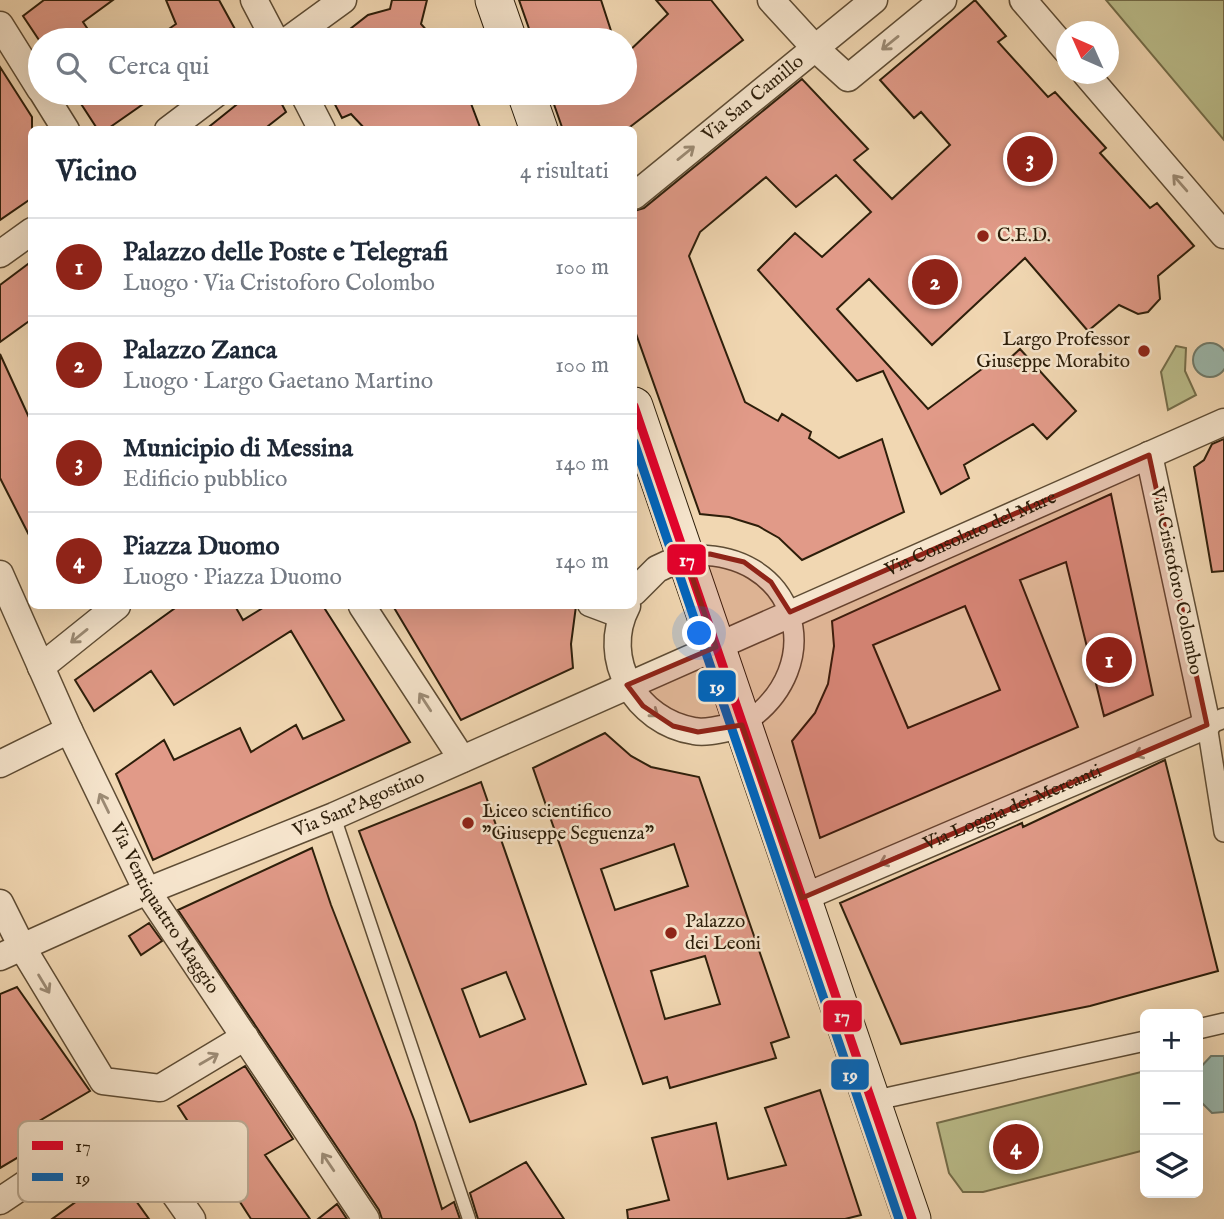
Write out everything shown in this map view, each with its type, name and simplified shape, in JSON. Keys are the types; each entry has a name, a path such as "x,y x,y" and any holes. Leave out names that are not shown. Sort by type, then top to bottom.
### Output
{"main road":[{"path":"494,0 504,28"},
{"path":"530,105 537,126"},
{"path":"637,415 912,1219"}],"street":[{"path":"254,0 269,28"},
{"path":"304,28 343,0"},
{"path":"771,0 815,48 848,78 943,0"},
{"name":"Via San Camillo","path":"637,194 874,0"},
{"path":"1023,0 1056,38"},
{"path":"0,25 28,70"},
{"path":"1095,84 1224,234"},
{"path":"50,105 63,126"},
{"path":"172,126 201,105"},
{"path":"309,105 320,126"},
{"path":"0,254 28,234"},
{"name":"Via Consolato del Mare","path":"716,647 1224,422"},
{"name":"Via Cristoforo Colombo","path":"1149,455 1215,721 1224,832"},
{"path":"606,609 623,612 618,657 627,685 643,706 673,726 698,732 742,724 764,711 787,679 795,648 790,612 771,582 744,562 710,554 685,556 657,569 637,589"},
{"name":"Via Ventiquattro Maggio","path":"0,574 69,730 147,891 366,1219"},
{"path":"41,667 113,609"},
{"path":"371,609 462,759"},
{"name":"Via Sant'Agostino","path":"11,952 147,891 334,816 716,647"},
{"name":"Via Loggia dei Mercanti","path":"802,898 1215,721"},
{"path":"0,764 69,730"},
{"path":"0,903 11,952 103,1081 160,1088 246,1037"},
{"path":"1203,1028 1224,1023"},
{"path":"872,1101 1140,1042"},
{"path":"0,1201 18,1188"},
{"path":"180,1202 192,1219"}],"lane":[{"path":"334,816 469,1219"}],"highlighted area":[{"path":"1149,455 1207,725 802,898 742,725 698,732 673,726 643,706 627,685 716,647 685,556 710,554 744,562 771,582 790,612"}],"green space":[{"path":"1106,0 1224,0 1224,140"},
{"path":"1176,346 1186,348 1185,371 1196,395 1168,410 1161,372"},
{"path":"1140,1072 1140,1151 983,1192 963,1192 949,1173 937,1123"}],"water":[{"path":"1210,343 1225,352 1225,368 1222,372 1210,377 1198,372 1193,360 1198,348"},
{"path":"1211,1056 1224,1056 1224,1112 1212,1113 1203,1104 1203,1065"}],"building":[{"path":"44,0 113,0 83,22 87,28 31,28 23,16"},
{"path":"166,0 219,0 234,28 170,28 176,24"},
{"path":"392,0 427,0 421,24 424,28 351,28 368,15 390,9"},
{"path":"519,0 601,0 610,28 529,28"},
{"path":"656,0 711,0 743,40 631,126 562,126 554,105 637,105 637,44 668,14"},
{"path":"975,0 1006,36 998,42 1048,97 1055,92 1106,148 1100,153 1150,208 1157,203 1194,246 1158,276 1160,299 1148,312 1138,314 1119,305 1088,331 1025,258 932,345 869,279 837,309 928,409 994,360 1000,367 1020,349 1076,411 1047,439 1033,424 964,465 969,478 941,494 883,371 857,381 758,270 795,233 822,257 871,212 836,175 796,207 766,177 700,232 689,256 745,402 778,421 782,414 811,432 809,438 839,458 882,439 904,512 802,560 779,538 758,526 729,517 700,514 637,336 637,210 644,208 802,79 868,149 854,160 892,199 950,145 921,112 914,118 880,80"},
{"path":"0,67 32,117 32,126 28,126 28,201 0,220"},
{"path":"82,105 142,105 112,126 95,126"},
{"path":"236,105 282,105 286,112 268,126 210,126"},
{"path":"335,105 472,105 479,126 362,126 351,114 342,118"},
{"path":"28,264 28,322 0,342 0,285"},
{"path":"0,354 28,415 28,533 0,478"},
{"path":"1224,439 1224,571 1212,572 1194,467 1204,460 1212,444"},
{"path":"1111,494 1153,695 1104,716 1066,562 1020,580 1078,727 820,838 792,741 815,713 828,684 834,646 832,621","holes":["965,606 1000,690 908,728 873,645"]},
{"path":"174,609 237,609 243,620 261,609 325,609 410,742 153,860 116,774 164,740 174,760 240,728 251,752 296,725 303,739 344,720 291,631 174,705 151,671 94,711 75,680"},
{"path":"395,609 576,609 571,644 573,668 461,720"},
{"name":"Palazzo dei Leoni","path":"605,733 631,756 651,767 699,777 789,1037 771,1043 776,1058 670,1088 667,1077 643,1084 533,768","holes":["674,844 688,886 615,910 601,869","705,956 720,1004 665,1019 651,971"]},
{"path":"1165,760 1218,971 1090,1006 901,1044 840,903 1022,823 1023,827"},
{"path":"481,782 586,1084 470,1122 359,831","holes":["506,972 525,1019 480,1037 462,989"]},
{"path":"312,848 331,905 415,1122 442,1209 454,1202 460,1219 382,1219 379,1210 178,910"},
{"path":"149,923 162,941 141,955 129,936"},
{"path":"17,987 90,1091 39,1121 18,1121 18,1157 0,1168 0,994"},
{"path":"245,1066 293,1139 265,1155 310,1219 251,1219 240,1202 248,1202 248,1121 188,1121 178,1106"},
{"path":"820,1090 861,1215 845,1219 628,1219 627,1210 669,1200 652,1138 716,1123 728,1179 786,1165 765,1108"},
{"path":"526,1162 564,1219 478,1219 470,1193"},
{"path":"76,1202 137,1202 149,1219 52,1219"},
{"path":"337,1204 347,1219 318,1219"}],"transit line":[{"name":"17","path":"637,415 912,1219"},
{"name":"19","path":"637,451 899,1219"}],"place":[{"name":"Municipio di Messina","path":"1030,159"},
{"name":"C.E.D.","path":"983,236"},
{"name":"Palazzo Zanca","path":"935,282"},
{"name":"Largo Professor Giuseppe Morabito","path":"1144,351"},
{"name":"Palazzo delle Poste e Telegrafi","path":"1109,660"},
{"name":"Liceo scientifico \"Giuseppe Seguenza\"","path":"468,823"},
{"name":"Palazzo dei Leoni","path":"671,933"},
{"name":"Piazza Duomo","path":"1016,1147"}]}
